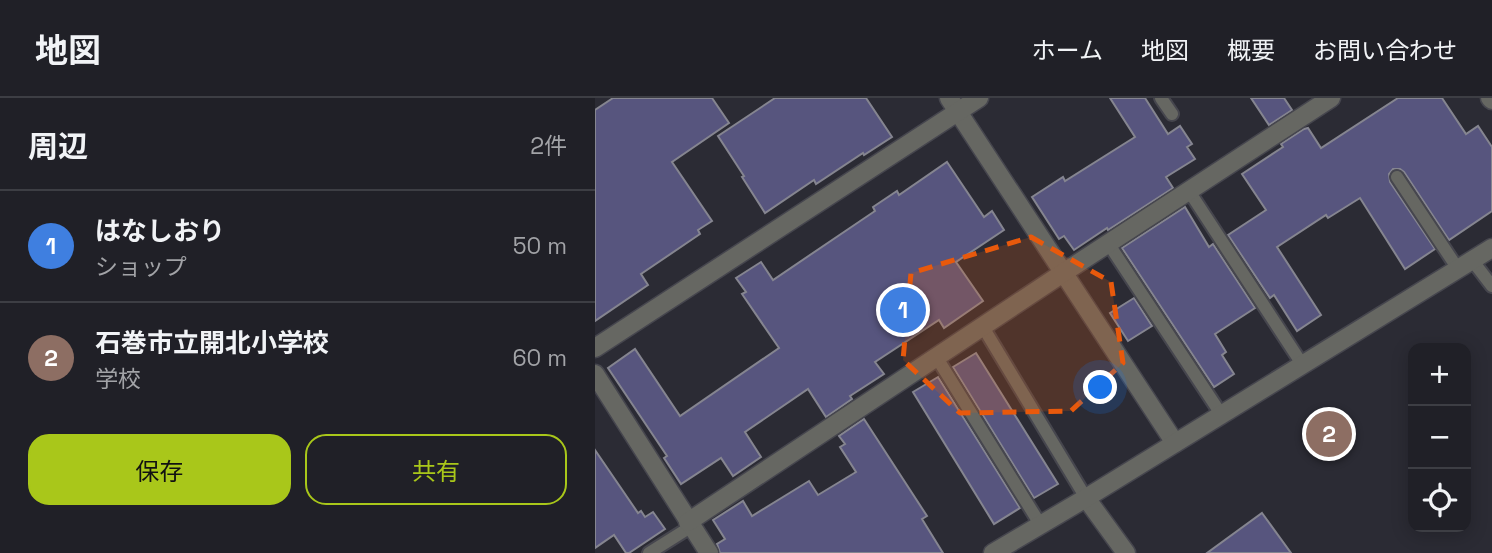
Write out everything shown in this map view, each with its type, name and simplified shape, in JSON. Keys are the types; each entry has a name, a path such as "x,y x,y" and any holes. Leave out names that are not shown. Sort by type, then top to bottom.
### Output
{"street":[{"path":"595,348 954,105 979,98"},
{"path":"690,524 1108,243 1331,98"},
{"path":"954,105 1175,443"},
{"path":"993,553 1492,248"},
{"path":"597,380 709,553"},
{"path":"1086,498 1126,553"}],"lane":[{"path":"1161,98 1172,114"},
{"path":"1397,177 1465,264 1492,286"},
{"path":"1189,191 1302,364"},
{"path":"1108,243 1221,414"},
{"path":"983,327 1086,498"},
{"path":"937,358 1040,524"},
{"path":"649,553 690,524"}],"highlighted area":[{"path":"1031,237 1111,282 1123,363 1071,411 960,413 903,360 911,273"}],"building":[{"path":"613,98 712,98 729,123 672,162 712,221 698,230 700,234 641,274 648,285 595,321 595,110"},
{"path":"775,98 866,98 892,137 816,184 814,180 765,213 718,136"},
{"path":"1110,98 1145,98 1168,134 1180,126 1192,144 1187,147 1195,159 1166,177 1173,188 1074,250 1064,236 1059,239 1032,197 1063,177 1065,181 1135,137"},
{"path":"1251,98 1284,98 1292,110 1269,125"},
{"path":"1398,98 1442,98 1466,134 1478,126 1492,147 1492,211 1449,240 1404,172 1393,169 1389,174 1390,182 1435,249 1405,269 1360,198 1328,218 1326,215 1277,247 1321,315 1297,331 1274,295 1270,298 1228,235 1266,210 1242,174 1283,147 1281,144 1304,129 1308,128 1321,148"},
{"path":"947,162 984,217 992,211 1004,230 956,262 983,301 944,328 939,320 875,362 884,374 850,396 852,399 826,417 808,389 745,432 761,457 733,476 721,458 681,484 664,458 667,456 608,368 635,349 680,416 779,348 742,294 746,292 736,278 761,262 773,280 875,211 873,207 897,191 899,195"},
{"path":"1185,207 1209,247 1213,244 1255,308 1215,334 1226,352 1222,355 1234,374 1214,387 1122,248"},
{"path":"1134,298 1152,326 1128,341 1110,313"},
{"path":"976,353 1058,484 1034,498 953,367"},
{"path":"938,377 1020,508 994,524 913,392"},
{"path":"864,419 927,516 922,519 943,553 720,553 717,544 725,539 713,520 743,501 752,516 809,481 818,495 856,472 840,447 845,444 839,436"},
{"path":"595,450 638,513 641,511 645,517 653,512 665,529 629,553 626,553 614,535 595,548"},
{"path":"1262,513 1291,553 1207,553"}],"place":[{"name":"はなしおり","path":"903,310"},
{"name":"石巻市立開北小学校","path":"1329,434"}]}
